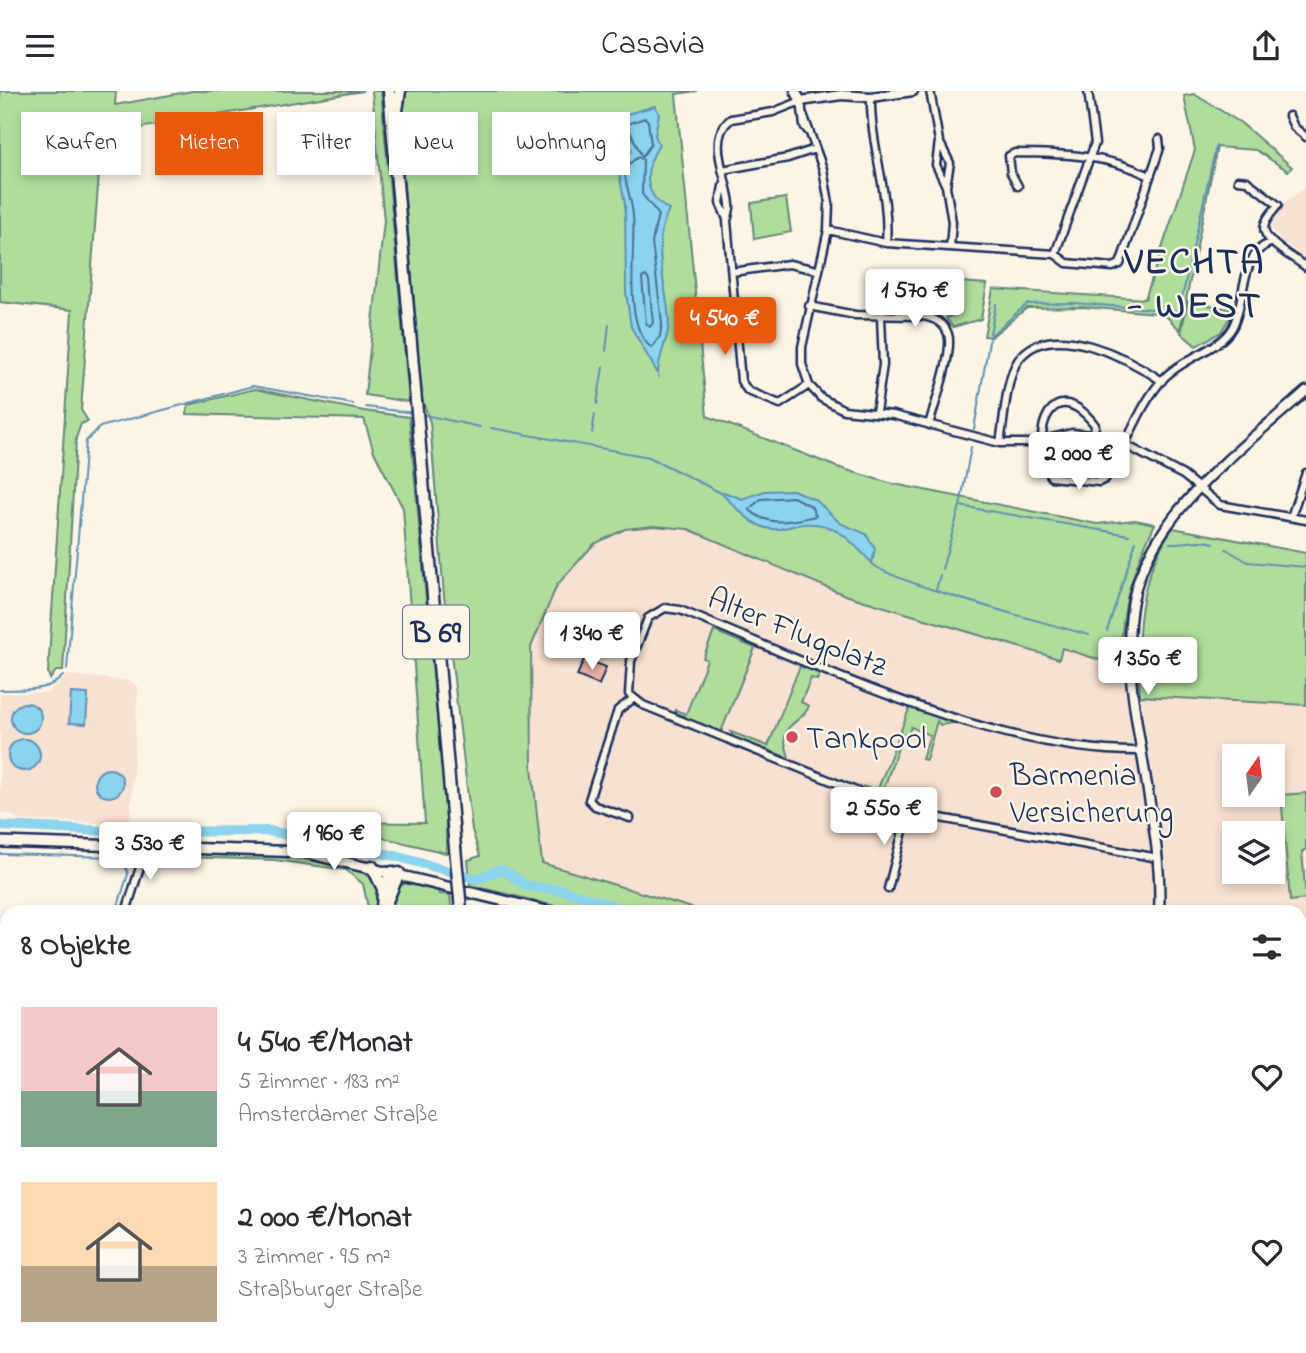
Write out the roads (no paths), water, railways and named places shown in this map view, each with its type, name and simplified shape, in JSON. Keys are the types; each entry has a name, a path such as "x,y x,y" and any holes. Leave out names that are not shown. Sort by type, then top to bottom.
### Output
{"main road":[{"name":"B 69","path":"388,91 390,112"},
{"path":"396,112 400,91"},
{"name":"B 69","path":"397,175 460,905"},
{"path":"0,842 267,848 325,855 523,905"},
{"path":"372,866 383,889 382,905"},
{"path":"383,889 396,872"},
{"path":"384,905 396,872"}],"street":[{"path":"795,91 801,101 829,194 828,230 809,306 802,364 809,385 821,398 835,406 876,412 1000,443 1041,441 1072,433 1094,433 1125,442 1183,475 1220,505 1306,520"},
{"path":"809,385 780,404 744,387 727,221 730,204 723,184 720,131 725,123 739,116 790,108 801,101 841,95 871,97 913,91"},
{"path":"930,91 939,141 950,163 946,186"},
{"path":"1055,254 1095,143 1088,91"},
{"path":"871,97 870,114 888,208 886,243"},
{"path":"1290,116 1294,127 1306,137"},
{"path":"828,230 886,243 1055,254 1067,263 1113,267 1120,264 1160,148 1159,139"},
{"path":"939,141 936,166 946,186 952,222 950,247"},
{"path":"722,170 788,158 814,149"},
{"path":"1018,185 1009,162 1010,156 1016,153 1064,153 1150,176"},
{"path":"1238,180 1247,181 1278,205 1265,224 1264,231 1270,243 1306,267"},
{"path":"1094,433 1095,425 1090,419 1066,405 1050,409 1045,414 1041,441 1051,477 1099,482 1105,479 1162,381 1184,361 1226,336 1237,316 1249,268 1261,248 1270,243"},
{"path":"732,272 789,264 817,269"},
{"path":"809,306 855,316 934,318 947,332 947,354 929,425"},
{"path":"876,412 883,365 881,317"},
{"path":"1000,443 1013,370 1019,359 1039,345 1072,343 1105,349 1141,366 1162,381"},
{"path":"1159,905 1158,858 1131,676 1130,630 1133,600 1154,543 1173,516 1306,391"},
{"path":"1291,517 1306,473"},
{"name":"Alter Flugplatz","path":"633,699 628,683 636,646 648,618 665,608 680,610 931,709 988,727 1085,750 1141,751"},
{"path":"630,818 595,806 589,800 618,710 633,699 908,812 1158,858"},
{"path":"887,889 908,812"},
{"path":"127,905 147,845"}],"water":[{"path":"655,106 659,114 655,135 659,145 650,164 648,181 654,197 669,210 663,223 660,251 669,321 658,374 631,327 626,292 625,204 619,175 630,175 630,113"},
{"path":"793,490 816,500 840,523 866,534 875,549 872,563 835,530 816,524 766,528 748,519 723,495 724,492 742,499 765,491"},
{"path":"71,693 88,694 86,724 69,723"},
{"path":"26,703 37,707 41,718 37,729 26,733 15,729 11,718 15,707"},
{"path":"24,739 35,744 40,755 35,766 24,771 13,766 8,755 13,744"},
{"path":"109,769 119,773 123,783 119,793 109,797 99,793 95,783 99,773"}],"waterway":[{"path":"974,429 990,336 1027,304 1073,303 1179,311 1216,146"},
{"path":"990,334 996,304"},
{"path":"606,351 609,325"},
{"path":"597,404 603,367"},
{"path":"658,374 659,378"},
{"path":"67,669 86,441 100,427 253,386 353,404"},
{"path":"366,407 414,413"},
{"path":"420,414 480,427"},
{"path":"592,433 595,414"},
{"path":"491,428 649,457 723,494"},
{"path":"942,569 960,506 971,447"},
{"path":"960,506 1129,535"},
{"path":"1107,631 1136,541"},
{"path":"1170,543 1214,543"},
{"path":"1226,549 1248,562 1306,567"},
{"path":"872,563 906,581 1089,635"},
{"path":"936,590 940,575"},
{"path":"0,690 42,688 63,676"},
{"path":"0,826 130,832 269,831 396,856 477,879 499,870 505,871 527,886 562,890 610,905"},
{"path":"0,854 113,857 127,869 128,874 118,905"}],"place":[{"name":"Tankpool","path":"792,737"},
{"name":"Barmenia Versicherung","path":"996,792"}],"district":[{"name":"VECHTA - WEST","path":"1195,282"}]}
